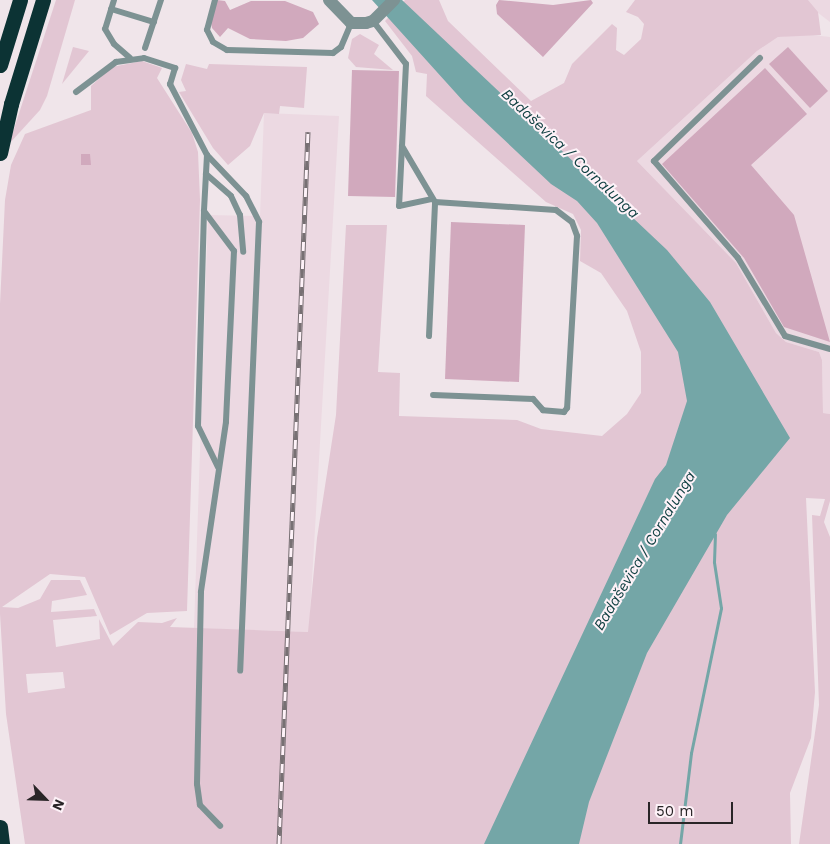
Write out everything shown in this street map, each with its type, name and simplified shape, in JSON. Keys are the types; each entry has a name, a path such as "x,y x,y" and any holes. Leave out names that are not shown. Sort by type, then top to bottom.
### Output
{"highway":[{"path":"0,65 20,0"},
{"path":"0,153 11,104 43,0"},
{"path":"0,827 2,844"}],"street":[{"path":"329,0 352,23 374,21 394,0"}],"lane":[{"path":"114,0 105,28 114,44 130,58"},
{"path":"145,48 161,0"},
{"path":"215,0 207,30 213,42 227,50 333,53 342,47 352,23"},
{"path":"111,9 154,22"},
{"path":"374,21 406,64 400,206 433,201 556,210 572,222 576,236 567,408 564,412 543,410 533,400 433,395"},
{"path":"76,92 116,62 130,58 144,58 175,68 170,84 207,155 246,196 259,222 240,670"},
{"path":"760,58 654,161 738,258 785,336 830,349"},
{"path":"402,146 433,201 429,336"},
{"path":"207,155 198,426 218,468"},
{"path":"206,174 232,196 240,215 243,252"},
{"path":"204,211 234,251 226,422 201,592 197,784 200,805 220,826"}],"shaded area":[{"path":"56,0 75,0 47,96 40,110 9,144"},
{"path":"405,0 439,0 448,21 531,101 564,83 572,64 612,24 617,28 616,50 624,55 641,39 644,24 638,17 626,12 635,0 808,0 818,12 821,35 778,37 757,51 637,161 736,263 776,333 786,342 819,352 822,360 823,413 830,414 830,501 824,522 830,537 830,844 799,844 819,705 812,515 820,516 825,499 806,498 815,692 811,738 790,793 791,844 25,844 6,714 0,614 0,304 5,200 11,165 25,134 91,110 91,86 112,67 142,61 162,68 157,78 192,133 198,152 200,200 187,611 147,613 110,635 85,577 50,574 2,607 18,608 40,599 51,580 80,580 87,595 52,601 51,612 94,609 97,616 53,620 56,647 100,639 99,619 113,646 138,622 162,623 177,618 170,627 308,632 317,538 336,415 346,225 387,225 378,372 400,373 399,416 517,420 541,429 602,436 627,414 641,393 641,352 627,311 601,273 580,261 581,230 573,214 546,202 426,96 427,74 416,72 412,56 385,21","holes":["63,672 65,688 28,693 26,674"]},
{"path":"808,0 830,0 830,22 813,9"},
{"path":"360,34 379,45 374,54 393,70 356,67 348,58 352,39"},
{"path":"804,34 830,37 830,414 823,413 822,360 819,352 786,342 776,333 736,263 637,161 757,51 778,37"},
{"path":"73,47 89,51 62,84"},
{"path":"186,64 207,69 209,64 307,67 304,108 280,106 279,114 264,113 250,146 228,165 213,148 179,92 186,91 181,80"},
{"path":"264,113 339,116 309,632 194,628 208,215 260,216"}],"water":[{"name":"Badaševica / Cornalunga","path":"372,0 402,0 667,250 710,302 790,438 727,515 647,653 589,802 579,844 484,844 655,479 666,465 687,401 678,352 597,223 577,201 551,184 464,102"}],"building":[{"path":"217,0 225,1 230,10 251,1 285,1 313,12 319,24 303,38 286,41 250,39 228,28 220,37 212,28 210,18"},
{"path":"499,0 553,5 591,0 593,3 543,57 497,14 496,5"},
{"path":"788,47 828,91 810,108 769,64"},
{"path":"765,68 807,114 751,165 794,215 830,342 784,327 744,258 662,164"},
{"path":"352,70 399,71 395,197 348,196"},
{"path":"81,154 90,154 91,165 81,165"},
{"path":"451,222 525,225 519,382 445,379"}],"waterway":[{"path":"680,844 691,753 721,608 714,562 715,534"}],"railway":[{"path":"279,844 308,132"}]}
